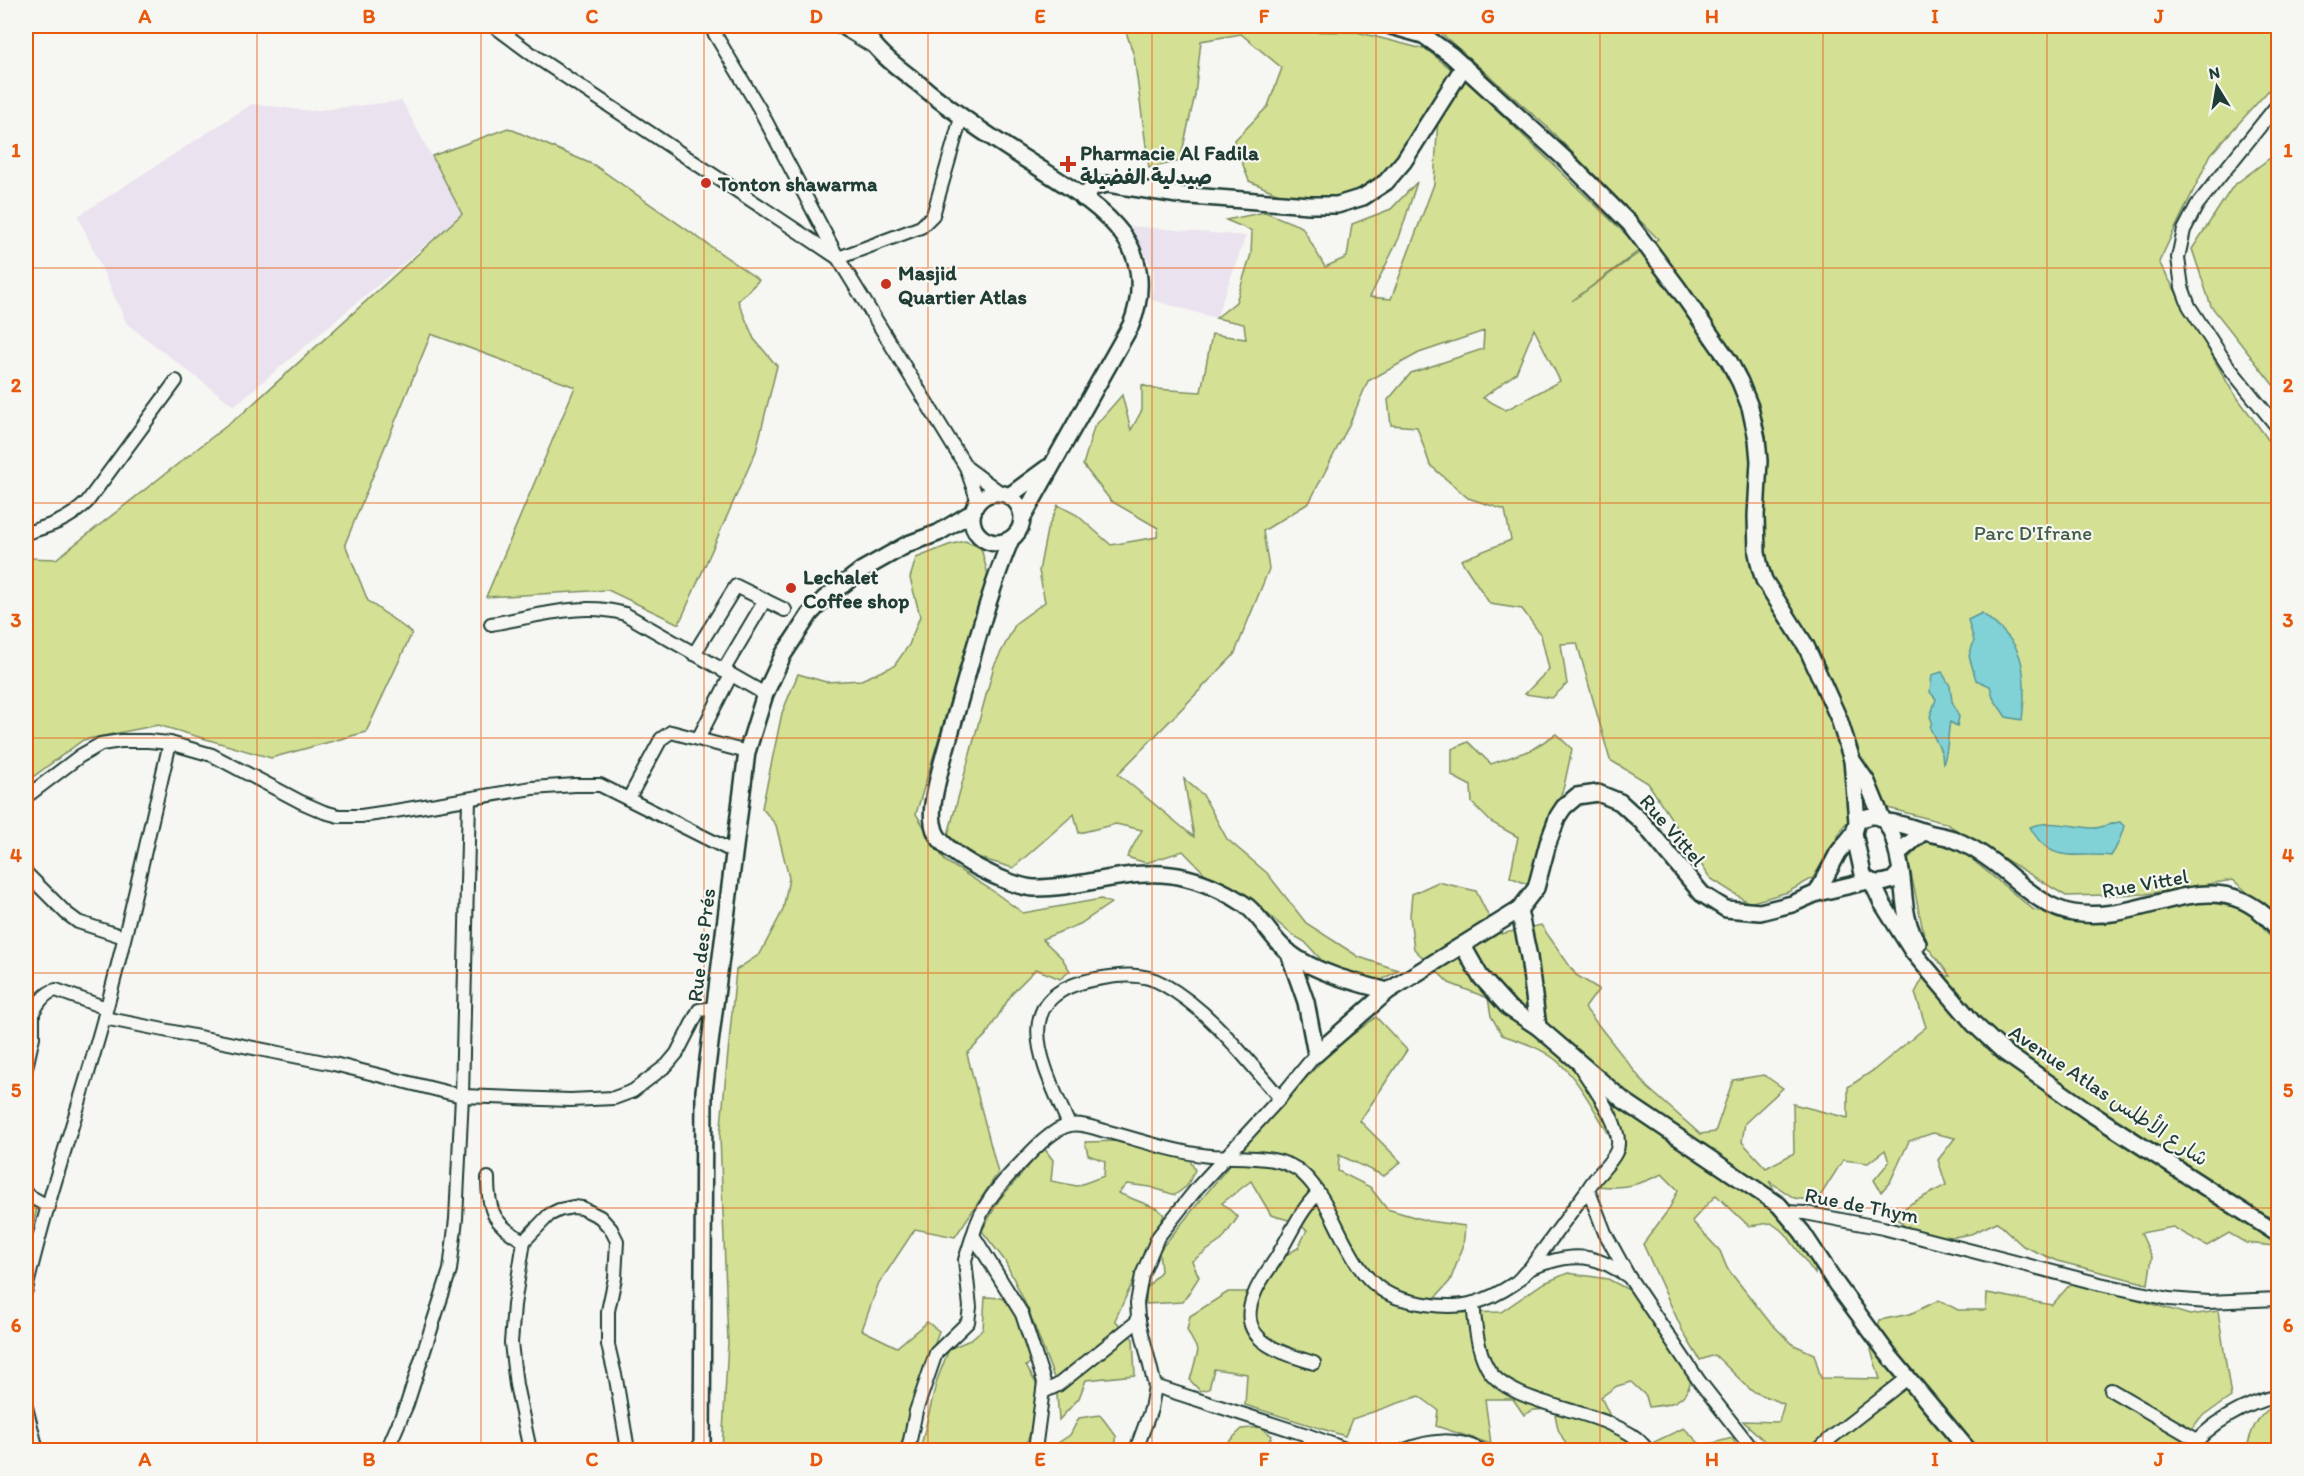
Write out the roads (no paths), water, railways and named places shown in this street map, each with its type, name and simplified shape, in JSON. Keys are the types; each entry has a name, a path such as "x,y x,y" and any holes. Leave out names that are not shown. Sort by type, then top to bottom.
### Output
{"street":[{"path":"494,26 533,55 838,258"},
{"path":"710,26 759,108 838,258 966,467 975,507 972,522 982,536 997,572"},
{"path":"839,26 873,46 961,118 1083,198 1108,219 1122,234 1132,250 1140,279 1139,307 1131,325 1052,464 1023,517 1017,533 1004,542 982,536"},
{"path":"861,26 873,46"},
{"path":"1391,26 1424,36 1464,66 1574,167 1630,224 1716,341 1734,370 1749,407 1757,439 1760,461 1757,553 1764,580 1818,669 1839,719 1852,760"},
{"path":"1083,198 1093,187 1108,184 1178,195 1309,204 1337,205 1364,197 1386,182 1404,161 1464,66"},
{"path":"2278,104 2197,205 2182,238 2178,258 2182,287 2189,306 2228,366 2278,428"},
{"path":"838,258 921,227 933,214 961,118"},
{"path":"26,533 58,524 74,515 87,502 176,381"},
{"path":"975,507 984,496 1005,495 1052,464"},
{"path":"966,467 1016,501 1023,517"},
{"name":"Rue des Prés","path":"702,1450 704,1091 747,752 765,694 789,645 810,614 824,599 862,570 908,544 938,533 975,507"},
{"name":"Rue des Prés","path":"938,533 982,536"},
{"path":"1011,539 997,572 941,768 933,805 935,832 943,845 983,871 1011,884 1033,888 1132,874 1186,878 1219,890 1248,908 1288,951 1336,976 1388,991"},
{"path":"693,654 734,587 740,586 785,610"},
{"path":"698,739 727,673 765,600"},
{"path":"491,624 582,609 612,610 625,614 765,694"},
{"path":"629,798 661,739 671,732 747,752"},
{"path":"26,797 80,756 101,744 121,741 170,743 212,755 301,802 339,816 361,816 532,788 575,784 600,785 734,852"},
{"path":"26,1290 37,1242 105,1013 170,743"},
{"name":"Avenue Atlas شارع الأطلس","path":"1852,760 1867,782 1898,853 1907,919 1912,934 1952,989 1992,1032 2026,1059 2278,1227"},
{"name":"Avenue Atlas شارع الأطلس","path":"1852,760 1856,827 1863,874 1913,952 1974,1024 2004,1052 2092,1114 2278,1234"},
{"name":"Rue Vittel","path":"1316,1054 1388,991 1519,910 1536,888 1548,843 1564,807 1577,796 1598,793 1612,797 1633,814 1702,894 1726,909 1760,912 1792,904 1817,893 1870,882 1893,880 1901,871"},
{"path":"387,1450 406,1404 450,1270 456,1219 462,1096 469,799"},
{"path":"1817,893 1838,853 1856,827 1867,816 1884,819"},
{"name":"Rue Vittel","path":"1884,819 1963,844 1992,861 2048,904 2062,911 2087,914 2113,912 2199,894 2221,893 2249,903 2271,919 2278,929"},
{"path":"1898,853 1923,832"},
{"path":"26,873 78,922 123,937"},
{"path":"1519,910 1529,957 1538,1027"},
{"name":"Rue de Thym","path":"1463,946 1480,976 1509,1008 1538,1027 1623,1100 1769,1197 1786,1212 1805,1213 1883,1228 2100,1284 2169,1299 2208,1302 2278,1299"},
{"path":"1136,1450 1151,1409 1155,1386 1138,1320 1137,1303 1142,1275 1158,1237 1316,1054 1306,1002 1288,951"},
{"path":"1070,1125 1040,1057 1038,1027 1044,1007 1067,986 1129,974 1161,983 1193,1004 1218,1028 1280,1098"},
{"path":"26,1068 33,1037 29,1019 44,997 56,990 105,1013 334,1064 462,1096 570,1100 614,1098 633,1091 668,1065 677,1053 699,1010 715,1008"},
{"path":"908,1450 916,1412 936,1353 968,1322 970,1307 965,1260 978,1216 1009,1174 1037,1146 1070,1125 1096,1129 1200,1155 1224,1158 1257,1157 1292,1166 1303,1173 1318,1193 1359,1265 1369,1278 1387,1293 1425,1305 1473,1303 1516,1282 1528,1270 1617,1152 1615,1127 1577,1062"},
{"path":"488,1178 489,1203 497,1221 508,1232 524,1241"},
{"path":"1588,1189 1605,1233 1629,1277 1699,1381 1753,1450"},
{"path":"1314,1363 1265,1344 1253,1332 1249,1317 1252,1297 1257,1287 1276,1259 1299,1214 1318,1193"},
{"path":"26,1194 49,1207"},
{"path":"530,1450 516,1385 511,1344 514,1305 524,1241 549,1215 567,1208 582,1208 600,1217 611,1229 616,1241 615,1278 608,1311 608,1346 628,1450"},
{"path":"1786,1212 1859,1316 1968,1450"},
{"path":"973,1235 1022,1314 1044,1382 1035,1450"},
{"path":"1528,1270 1554,1260 1583,1256 1606,1263 1629,1277"},
{"path":"1473,1303 1486,1365 1507,1388 1535,1399 1597,1417 1637,1438 1647,1450"},
{"path":"1043,1392 1058,1385 1138,1320"},
{"path":"1818,1450 1909,1377"},
{"path":"1155,1386 1348,1450"},
{"path":"2111,1390 2193,1445 2249,1405 2278,1396"},
{"path":"26,1407 37,1450"},
{"path":"1306,1435 1312,1450"},
{"path":"1405,1450 1430,1442 1449,1440 1481,1450"}],"water":[{"path":"1982,613 2010,639 2020,657 2024,684 2022,720 2006,717 1993,698 1990,686 1976,680 1969,656 1974,641 1968,620"},
{"path":"1942,672 1950,686 1952,701 1959,717 1957,726 1950,722 1943,764 1942,754 1930,728 1932,721 1930,717 1936,699 1930,692 1932,675"},
{"path":"2120,822 2124,826 2116,849 2111,856 2066,855 2056,852 2038,840 2030,827 2053,824 2095,828"}],"place":[{"name":"Pharmacie Al Fadila صيدلية الفضيلة","path":"1068,164"},
{"name":"Tonton shawarma","path":"706,183"},
{"name":"Masjid Quartier Atlas","path":"886,284"},
{"name":"Lechalet Coffee shop","path":"791,588"}],"park label":[{"name":"Parc D'Ifrane","path":"2033,532"}]}
